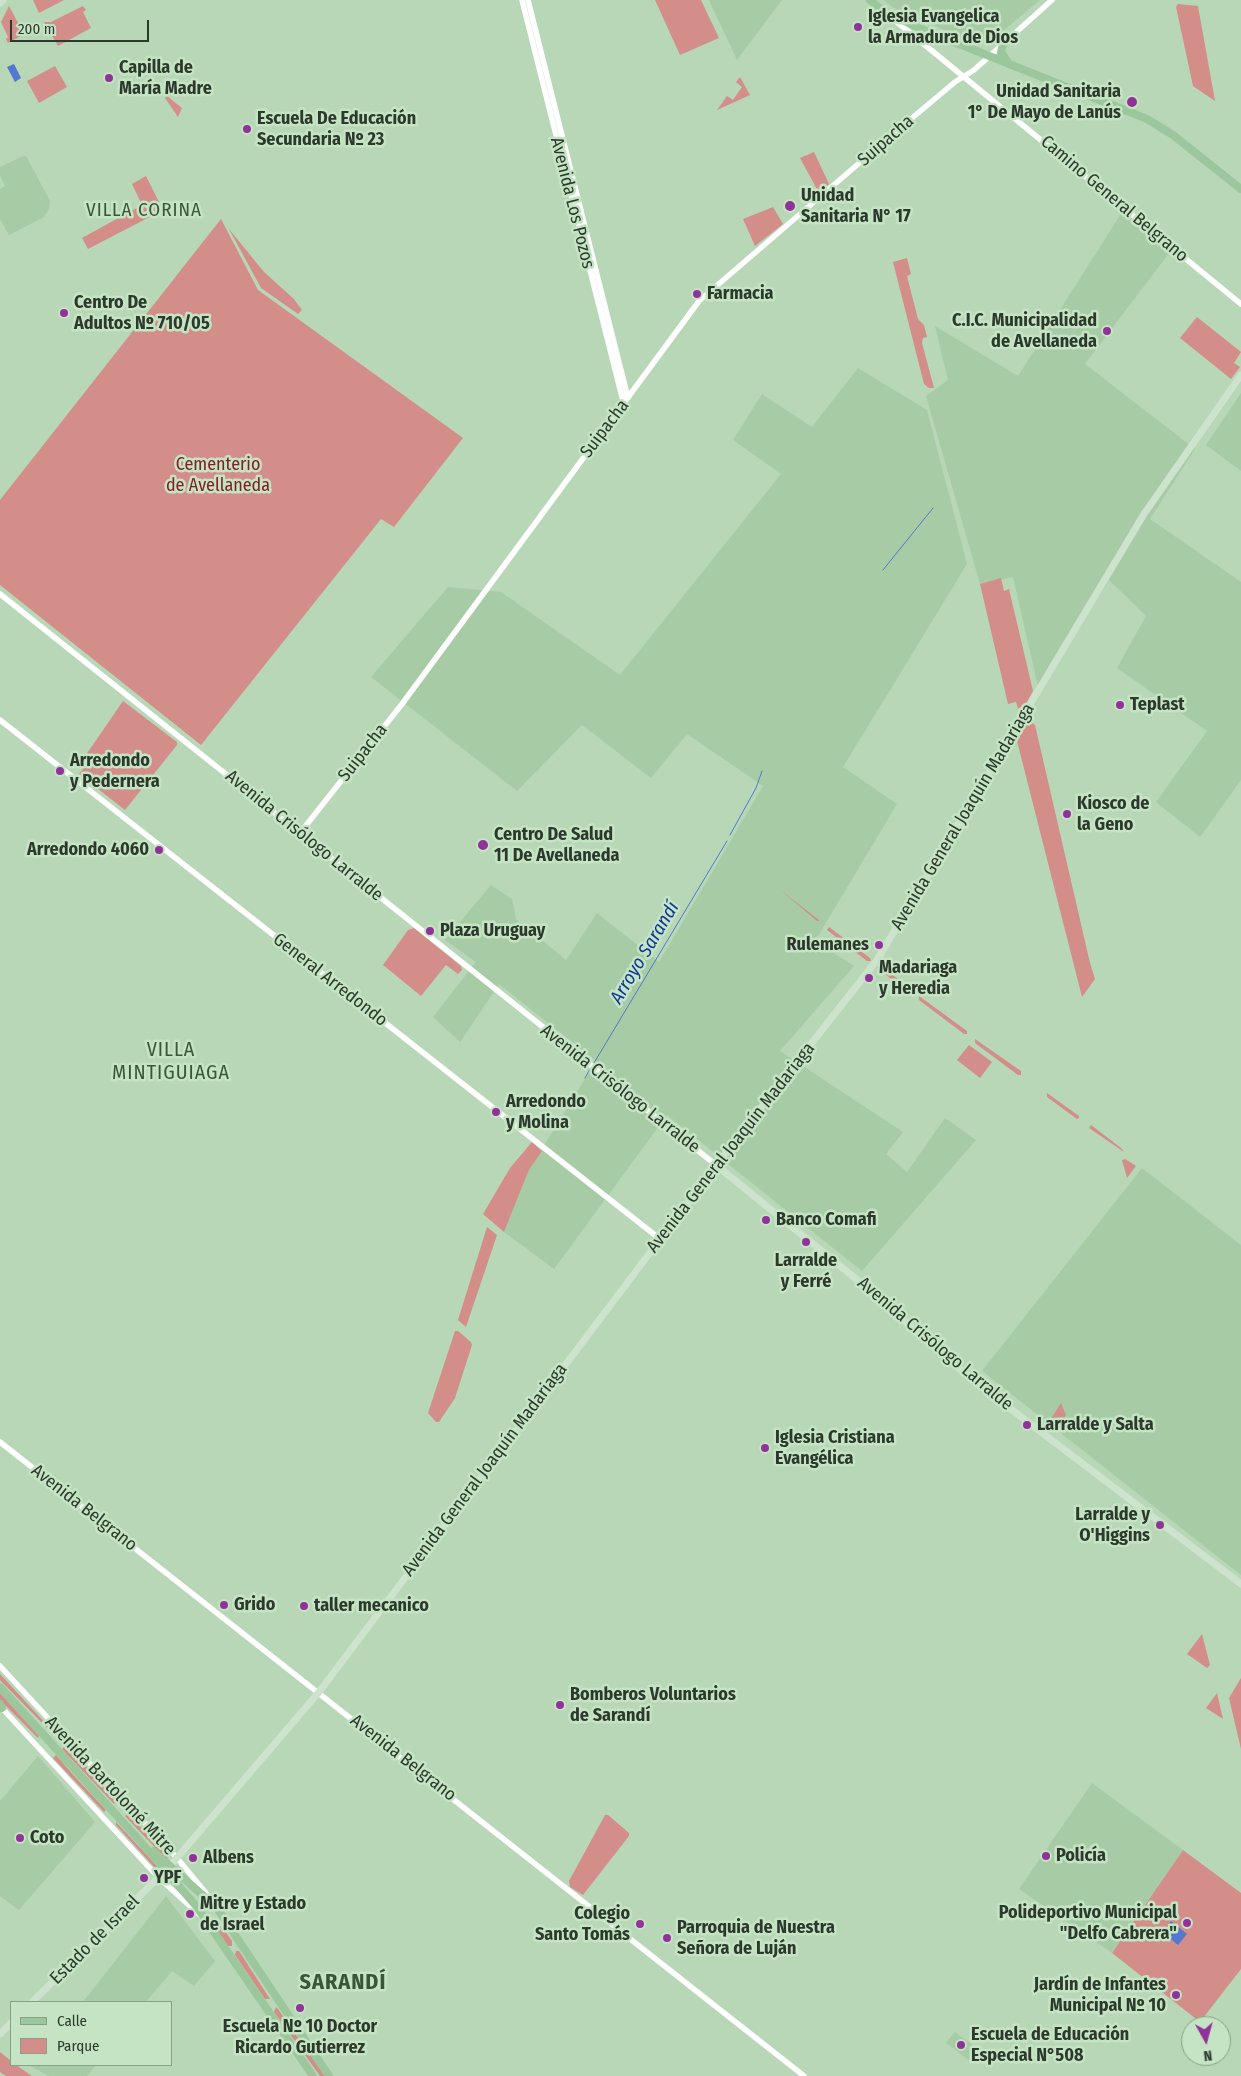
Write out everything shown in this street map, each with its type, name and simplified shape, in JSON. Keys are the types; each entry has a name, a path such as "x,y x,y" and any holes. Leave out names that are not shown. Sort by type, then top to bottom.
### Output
{"main road":[{"name":"Camino General Belgrano","path":"870,0 885,12"},
{"path":"885,12 988,57 1088,94 1154,123 1173,135 1241,189"},
{"path":"1004,41 1001,52 1009,64"},
{"name":"Avenida General Joaquín Madariaga","path":"158,1877 177,1858 318,1692 716,1164 877,960 1148,508 1241,375"},
{"name":"Avenida Crisólogo Larralde","path":"716,1164 862,1283 970,1378 1241,1584"},
{"name":"Avenida Bartolomé Mitre","path":"0,1687 167,1869 196,1906 313,2076"},
{"name":"Avenida Bartolomé Mitre","path":"167,1869 217,1908 329,2076"},
{"name":"Estado de Israel","path":"33,2001 158,1877"},
{"path":"196,1906 208,1914 217,1908"},
{"path":"0,2034 10,2024"}],"street":[{"name":"Avenida Los Pozos","path":"522,0 624,405"},
{"name":"Avenida Los Pozos","path":"528,0 628,398"},
{"name":"Suipacha","path":"300,832 402,704 699,301 893,134 988,57 1052,0"},
{"name":"Camino General Belgrano","path":"885,12 1241,304"},
{"name":"Avenida Crisólogo Larralde","path":"0,594 716,1164"},
{"name":"General Arredondo","path":"0,720 660,1239"},
{"name":"Avenida Belgrano","path":"0,1442 804,2076"},
{"name":"Avenida Bartolomé Mitre","path":"0,1666 177,1858 217,1908"},
{"name":"Avenida Bartolomé Mitre","path":"1,1706 158,1877 205,1919"}],"shaded area":[{"path":"709,0 782,0 737,60"},
{"path":"884,0 1040,0 997,36 969,41 892,7"},
{"path":"26,156 50,201 49,209 44,217 9,235 0,219 0,189 5,186 0,175 0,167"},
{"path":"1124,209 1170,252 1085,364 1195,449 1150,519 1241,582 1241,780 1200,837 1156,802 1207,731 1117,668 1146,616 1109,580 1039,691 1013,577 980,584 926,396 948,380 935,326 1018,376"},
{"path":"858,368 927,410 967,564 843,767 897,804 815,941 854,966 780,1051 903,1132 886,1154 907,1172 945,1118 976,1140 862,1271 667,1115 554,1269 504,1232 529,1170 596,1061 499,984 460,1042 433,1017 476,962 445,940 491,885 512,899 516,919 566,960 597,913 659,962 763,786 687,734 651,778 582,725 517,791 371,677 448,587 501,592 620,675 781,474 733,440 762,394 812,427"},
{"path":"1241,393 1241,471 1206,445"},
{"path":"1142,1168 1241,1245 1241,1575 982,1371"},
{"path":"38,1756 95,1822 19,1910 0,1896 0,1801"},
{"path":"1092,1783 1183,1850 1112,1953 1019,1889"},
{"path":"166,1896 215,1961 194,1986 172,1971 147,2001 84,2001"},
{"name":"Escuela de Educación Especial N°508","path":"955,2032 978,2049 969,2060 946,2043"},
{"path":"30,2066 95,2066 87,2076 49,2076"}],"green space":[{"path":"33,0 64,0 39,13"},
{"path":"655,0 701,0 719,38 680,55"},
{"path":"1178,4 1198,6 1215,101 1193,86 1176,7"},
{"path":"9,6 24,34 8,43 6,39 8,37 1,22"},
{"path":"83,6 86,10 83,12 91,28 58,46 44,22 51,22"},
{"path":"55,66 67,87 39,103 27,81"},
{"path":"740,77 750,95 717,110 727,96 733,100 742,87 736,82"},
{"path":"167,96 182,108 178,117 165,98"},
{"path":"814,152 829,184 819,193 800,158"},
{"path":"146,176 163,210 88,249 82,238 142,205 132,184"},
{"path":"773,207 783,224 755,246 743,219"},
{"name":"Cementerio de Avellaneda","path":"221,219 258,290 463,438 394,527 381,519 201,745 0,585 0,500"},
{"path":"229,229 264,272 294,299 302,310 298,314 261,288"},
{"path":"907,258 911,274 907,276 918,319 924,325 927,337 923,338 922,343 934,388 929,388 924,384 893,262"},
{"path":"1197,317 1241,352 1234,363 1240,367 1231,379 1180,338"},
{"path":"1001,578 1004,591 1009,589 1033,691 1020,715 1016,702 1008,704 980,584"},
{"path":"123,701 177,742 177,745 125,810 79,774 83,769 79,765"},
{"path":"1027,719 1035,725 1095,979 1082,997 1016,737"},
{"path":"779,889 819,920 819,921 817,921"},
{"path":"829,927 870,958 871,961 867,961 827,930"},
{"path":"414,928 461,966 462,970 458,974 446,965 421,996 383,965 408,930"},
{"path":"879,965 910,988 910,990 907,991 877,968"},
{"path":"919,996 967,1031 967,1034 964,1034 919,1000"},
{"path":"975,1039 1021,1071 1021,1075 1018,1075 975,1043"},
{"path":"969,1045 992,1062 980,1078 957,1060"},
{"path":"1047,1093 1079,1116 1079,1118 1077,1119 1047,1097"},
{"path":"1091,1125 1121,1148 1124,1152 1089,1128"},
{"path":"532,1142 542,1151 529,1170 504,1232 483,1214 510,1168"},
{"path":"1125,1159 1136,1166 1127,1178 1122,1160"},
{"path":"487,1227 497,1235 466,1327 458,1320"},
{"path":"455,1331 458,1331 472,1345 455,1398 439,1422 436,1422 428,1413"},
{"path":"1061,1403 1066,1415 1056,1430 1047,1425"},
{"path":"1202,1634 1210,1665 1207,1668 1187,1654"},
{"path":"0,1674 49,1727 48,1729 0,1680"},
{"path":"1241,1678 1241,1749 1229,1698"},
{"path":"0,1693 39,1736 38,1738 0,1700"},
{"path":"1217,1693 1223,1719 1206,1708"},
{"path":"66,1745 118,1800 114,1804 62,1749"},
{"path":"56,1755 106,1810 104,1812 53,1758"},
{"path":"128,1814 169,1856 166,1859 125,1816"},
{"path":"605,1815 608,1815 629,1833 629,1836 583,1895 570,1887 569,1881"},
{"path":"116,1822 157,1866 155,1868 116,1825"},
{"name":"Polideportivo Municipal \"Delfo Cabrera\"","path":"1183,1850 1241,1893 1241,1969 1205,2016 1192,2016 1112,1953"},
{"path":"212,1918 215,1918 232,1941 232,1946 228,1946 211,1921"},
{"path":"236,1951 239,1951 270,1999 265,1999 235,1955"},
{"path":"276,2007 325,2076 320,2076 274,2012"},
{"path":"0,2052 10,2060 10,2066 17,2066 32,2076 6,2076 0,2072"}],"water":[{"path":"14,64 21,78 15,82 7,67"},
{"path":"1171,1921 1187,1934 1178,1945 1162,1932"}],"waterway":[{"name":"Arroyo Sarandí","path":"883,570 933,508"},
{"name":"Arroyo Sarandí","path":"730,835 756,788 762,771"},
{"name":"Arroyo Sarandí","path":"594,1063 727,841"},
{"name":"Arroyo Sarandí","path":"585,1078 590,1069"}],"place":[{"name":"Iglesia Evangelica la Armadura de Dios","path":"858,27"},
{"name":"Capilla de María Madre","path":"109,78"},
{"name":"Unidad Sanitaria 1° De Mayo de Lanús","path":"1132,102"},
{"name":"Escuela De Educación Secundaria Nº 23","path":"247,129"},
{"name":"Unidad Sanitaria N° 17","path":"790,206"},
{"name":"Farmacia","path":"697,294"},
{"name":"Centro De Adultos Nº 710/05","path":"64,313"},
{"name":"C.I.C. Municipalidad de Avellaneda","path":"1107,331"},
{"name":"Teplast","path":"1120,705"},
{"name":"Arredondo y Pedernera","path":"60,771"},
{"name":"Kiosco de la Geno","path":"1067,814"},
{"name":"Centro De Salud 11 De Avellaneda","path":"483,845"},
{"name":"Arredondo 4060","path":"159,850"},
{"name":"Plaza Uruguay","path":"430,931"},
{"name":"Rulemanes","path":"879,945"},
{"name":"Madariaga y Heredia","path":"869,978"},
{"name":"Arredondo y Molina","path":"496,1112"},
{"name":"Banco Comafi","path":"766,1220"},
{"name":"Larralde y Ferré","path":"806,1242"},
{"name":"Larralde y Salta","path":"1027,1425"},
{"name":"Iglesia Cristiana Evangélica","path":"765,1448"},
{"name":"Larralde y O'Higgins","path":"1160,1525"},
{"name":"Grido","path":"224,1605"},
{"name":"taller mecanico","path":"304,1606"},
{"name":"Bomberos Voluntarios de Sarandí","path":"560,1705"},
{"name":"Coto","path":"20,1838"},
{"name":"Policía","path":"1046,1856"},
{"name":"Albens","path":"193,1858"},
{"name":"YPF","path":"144,1878"},
{"name":"Mitre y Estado de Israel","path":"190,1914"},
{"name":"Polideportivo Municipal \"Delfo Cabrera\"","path":"1187,1923"},
{"name":"Colegio Santo Tomás","path":"640,1924"},
{"name":"Parroquia de Nuestra Señora de Luján","path":"667,1938"},
{"name":"Jardín de Infantes Municipal Nº 10","path":"1176,1995"},
{"name":"Escuela Nº 10 Doctor Ricardo Gutierrez","path":"300,2008"},
{"name":"Escuela de Educación Especial N°508","path":"961,2045"}],"district":[{"name":"VILLA CORINA","path":"144,211"},
{"name":"VILLA MINTIGUIAGA","path":"171,1062"},
{"name":"SARANDÍ","path":"343,1983"}]}
